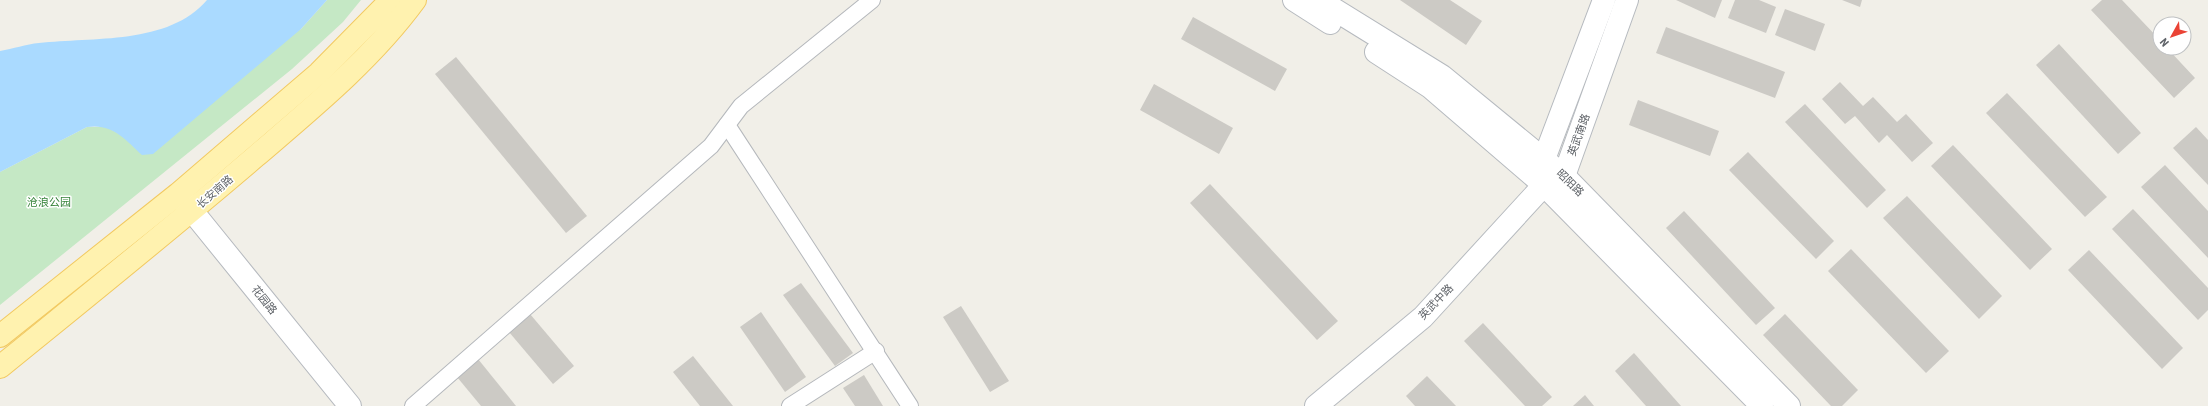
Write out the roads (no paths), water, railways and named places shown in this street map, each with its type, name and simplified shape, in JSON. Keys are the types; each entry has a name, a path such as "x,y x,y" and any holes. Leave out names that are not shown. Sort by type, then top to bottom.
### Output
{"main road":[{"name":"长安南路","path":"0,336 178,194 319,73 391,0"},
{"name":"长安南路","path":"0,367 192,211 326,96 400,20 415,0"},
{"name":"昭阳路","path":"1294,0 1430,87 1544,185 1762,406"},
{"name":"昭阳路","path":"1319,0 1442,76 1564,176 1789,406"},
{"path":"1564,176 1544,185 1544,159 1604,0"},
{"name":"英武南路","path":"1564,176 1627,0"},
{"name":"英武中路","path":"1316,406 1423,316 1544,185"},
{"name":"花园路","path":"178,194 350,406"}],"street":[{"path":"413,406 711,146 742,106 872,0"},
{"path":"727,125 876,351 910,406"},
{"path":"790,406 876,351"}],"water":[{"path":"207,0 327,0 301,29 153,154 142,155 124,138 104,127 87,127 0,172 0,51 34,44 105,39 151,32 172,25 191,15"}],"park label":[{"name":"沧浪公园","path":"49,202"}]}
